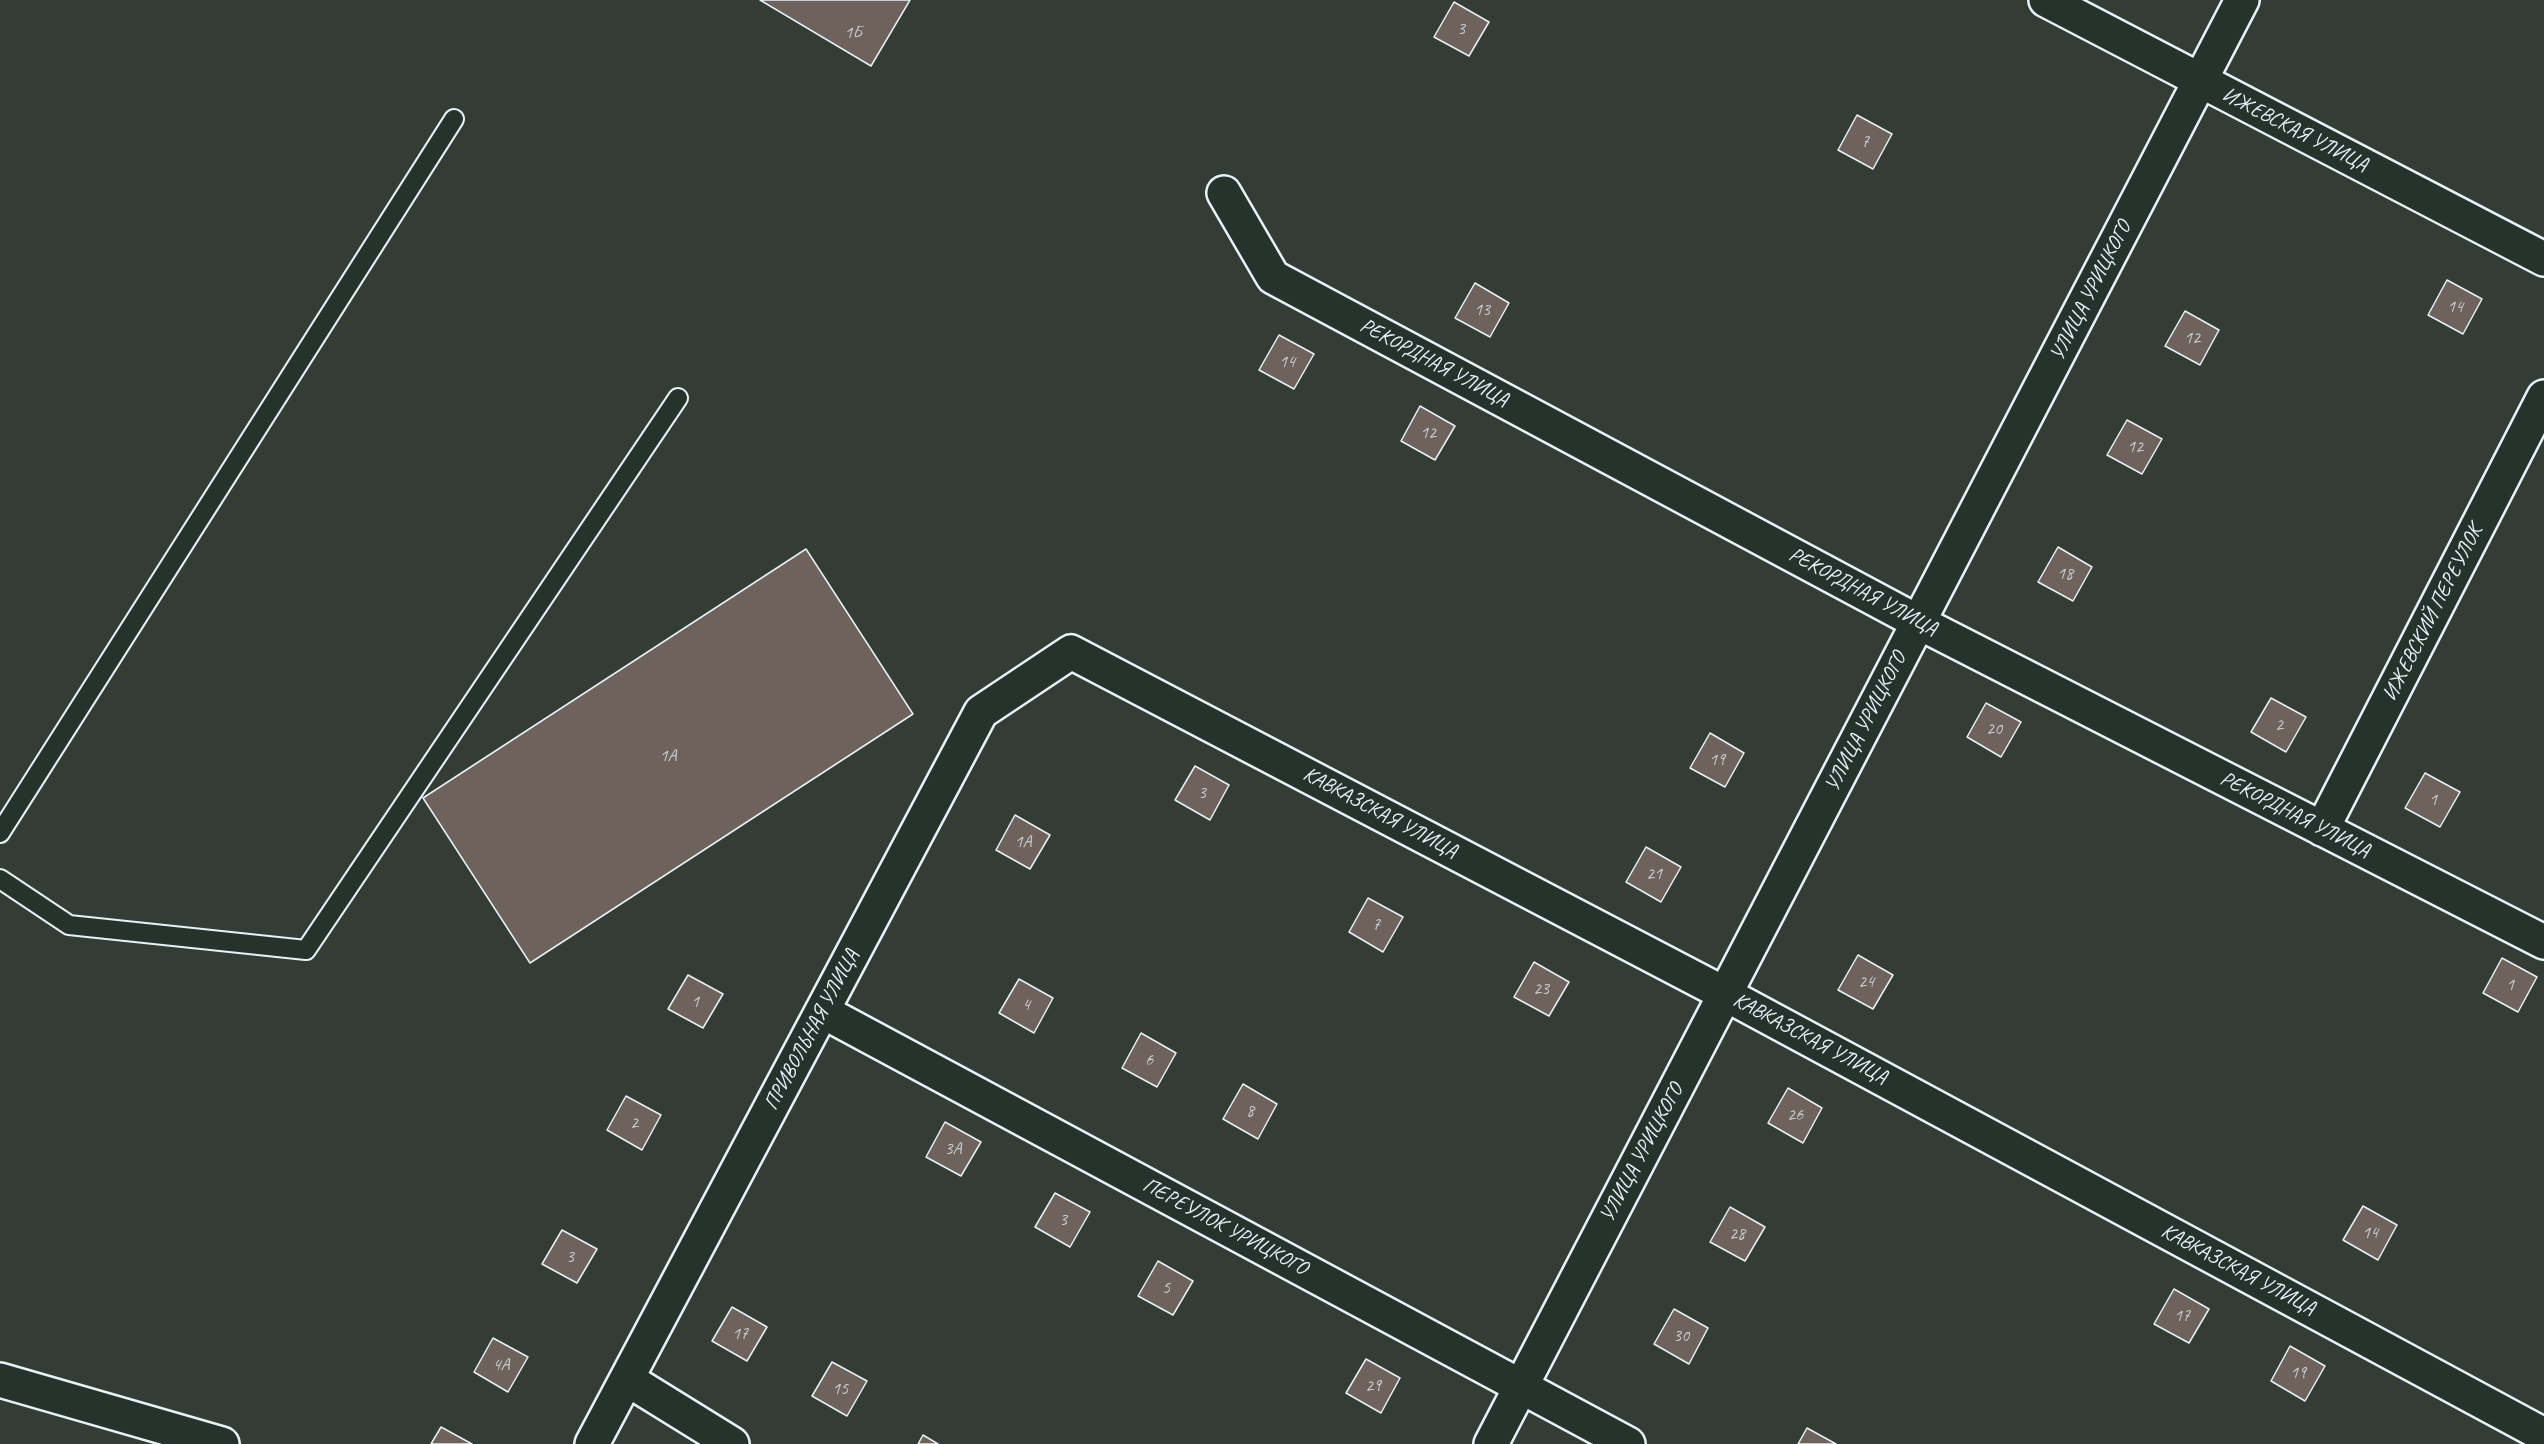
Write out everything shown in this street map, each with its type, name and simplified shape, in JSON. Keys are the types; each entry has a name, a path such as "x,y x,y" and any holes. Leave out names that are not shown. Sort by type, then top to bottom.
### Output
{"street":[{"name":"ИЖЕВСКАЯ УЛИЦА","path":"2046,0 2544,259"},
{"name":"УЛИЦА УРИЦКОГО","path":"1491,1444 2242,0"},
{"name":"РЕКОРДНАЯ УЛИЦА","path":"1224,193 1273,277 1918,622 2544,942"},
{"name":"ИЖЕВСКИЙ ПЕРЕУЛОК","path":"2322,829 2544,397"},
{"name":"КАВКАЗСКАЯ УЛИЦА","path":"1071,652 1725,994 2544,1435"},
{"name":"ПРИВОЛЬНАЯ УЛИЦА","path":"592,1444 981,712 1071,652"},
{"name":"ПЕРЕУЛОК УРИЦКОГО","path":"822,1011 1628,1444"},
{"path":"627,1378 732,1444"},
{"path":"0,1380 222,1444"}],"lane":[{"path":"0,833 454,118"},
{"path":"0,879 69,925 306,950 678,398"}],"building":[{"path":"760,0 910,0 871,66"},
{"path":"1454,2 1489,22 1469,56 1434,37"},
{"path":"1857,115 1892,134 1873,169 1838,150"},
{"path":"2447,280 2482,299 2463,334 2428,315"},
{"path":"1475,283 1509,303 1490,337 1455,318"},
{"path":"2185,311 2219,330 2200,365 2165,346"},
{"path":"1279,335 1314,354 1294,389 1259,370"},
{"path":"1420,406 1455,426 1435,460 1401,441"},
{"path":"2127,420 2162,439 2142,474 2107,455"},
{"path":"2058,547 2092,567 2073,601 2038,582"},
{"path":"806,549 913,714 530,963 423,798"},
{"path":"2271,698 2306,717 2286,752 2251,732"},
{"path":"1986,703 2021,722 2001,757 1967,737"},
{"path":"1710,733 1744,753 1725,787 1690,768"},
{"path":"1195,766 1229,785 1210,820 1175,800"},
{"path":"2425,773 2460,792 2440,827 2405,808"},
{"path":"1015,815 1050,835 1030,869 996,850"},
{"path":"1646,847 1681,867 1661,902 1626,882"},
{"path":"1368,898 1403,917 1383,952 1349,932"},
{"path":"1858,955 1893,975 1873,1009 1838,990"},
{"path":"2502,958 2537,977 2518,1012 2483,993"},
{"path":"1534,962 1569,982 1549,1016 1514,997"},
{"path":"688,975 723,994 703,1028 668,1009"},
{"path":"1019,979 1053,998 1034,1033 999,1013"},
{"path":"1141,1033 1176,1053 1157,1087 1122,1068"},
{"path":"1243,1084 1277,1104 1258,1139 1223,1119"},
{"path":"1788,1088 1822,1108 1803,1143 1768,1123"},
{"path":"626,1096 661,1115 642,1150 607,1130"},
{"path":"945,1122 981,1142 961,1176 926,1157"},
{"path":"1055,1193 1090,1212 1070,1247 1035,1227"},
{"path":"2363,1206 2397,1225 2378,1260 2343,1240"},
{"path":"1730,1207 1765,1227 1745,1261 1710,1242"},
{"path":"562,1230 597,1249 577,1283 542,1264"},
{"path":"1158,1261 1193,1281 1173,1315 1138,1296"},
{"path":"2174,1289 2209,1309 2189,1343 2154,1324"},
{"path":"732,1307 767,1327 747,1361 712,1341"},
{"path":"1674,1309 1708,1328 1689,1364 1654,1344"},
{"path":"493,1338 528,1357 508,1392 474,1372"},
{"path":"2290,1346 2325,1366 2305,1401 2271,1381"},
{"path":"1366,1359 1400,1378 1381,1413 1346,1393"},
{"path":"832,1362 867,1381 847,1416 812,1396"},
{"path":"441,1427 472,1444 431,1444"},
{"path":"1807,1428 1836,1444 1798,1444"},
{"path":"923,1435 938,1444 918,1444"}]}
